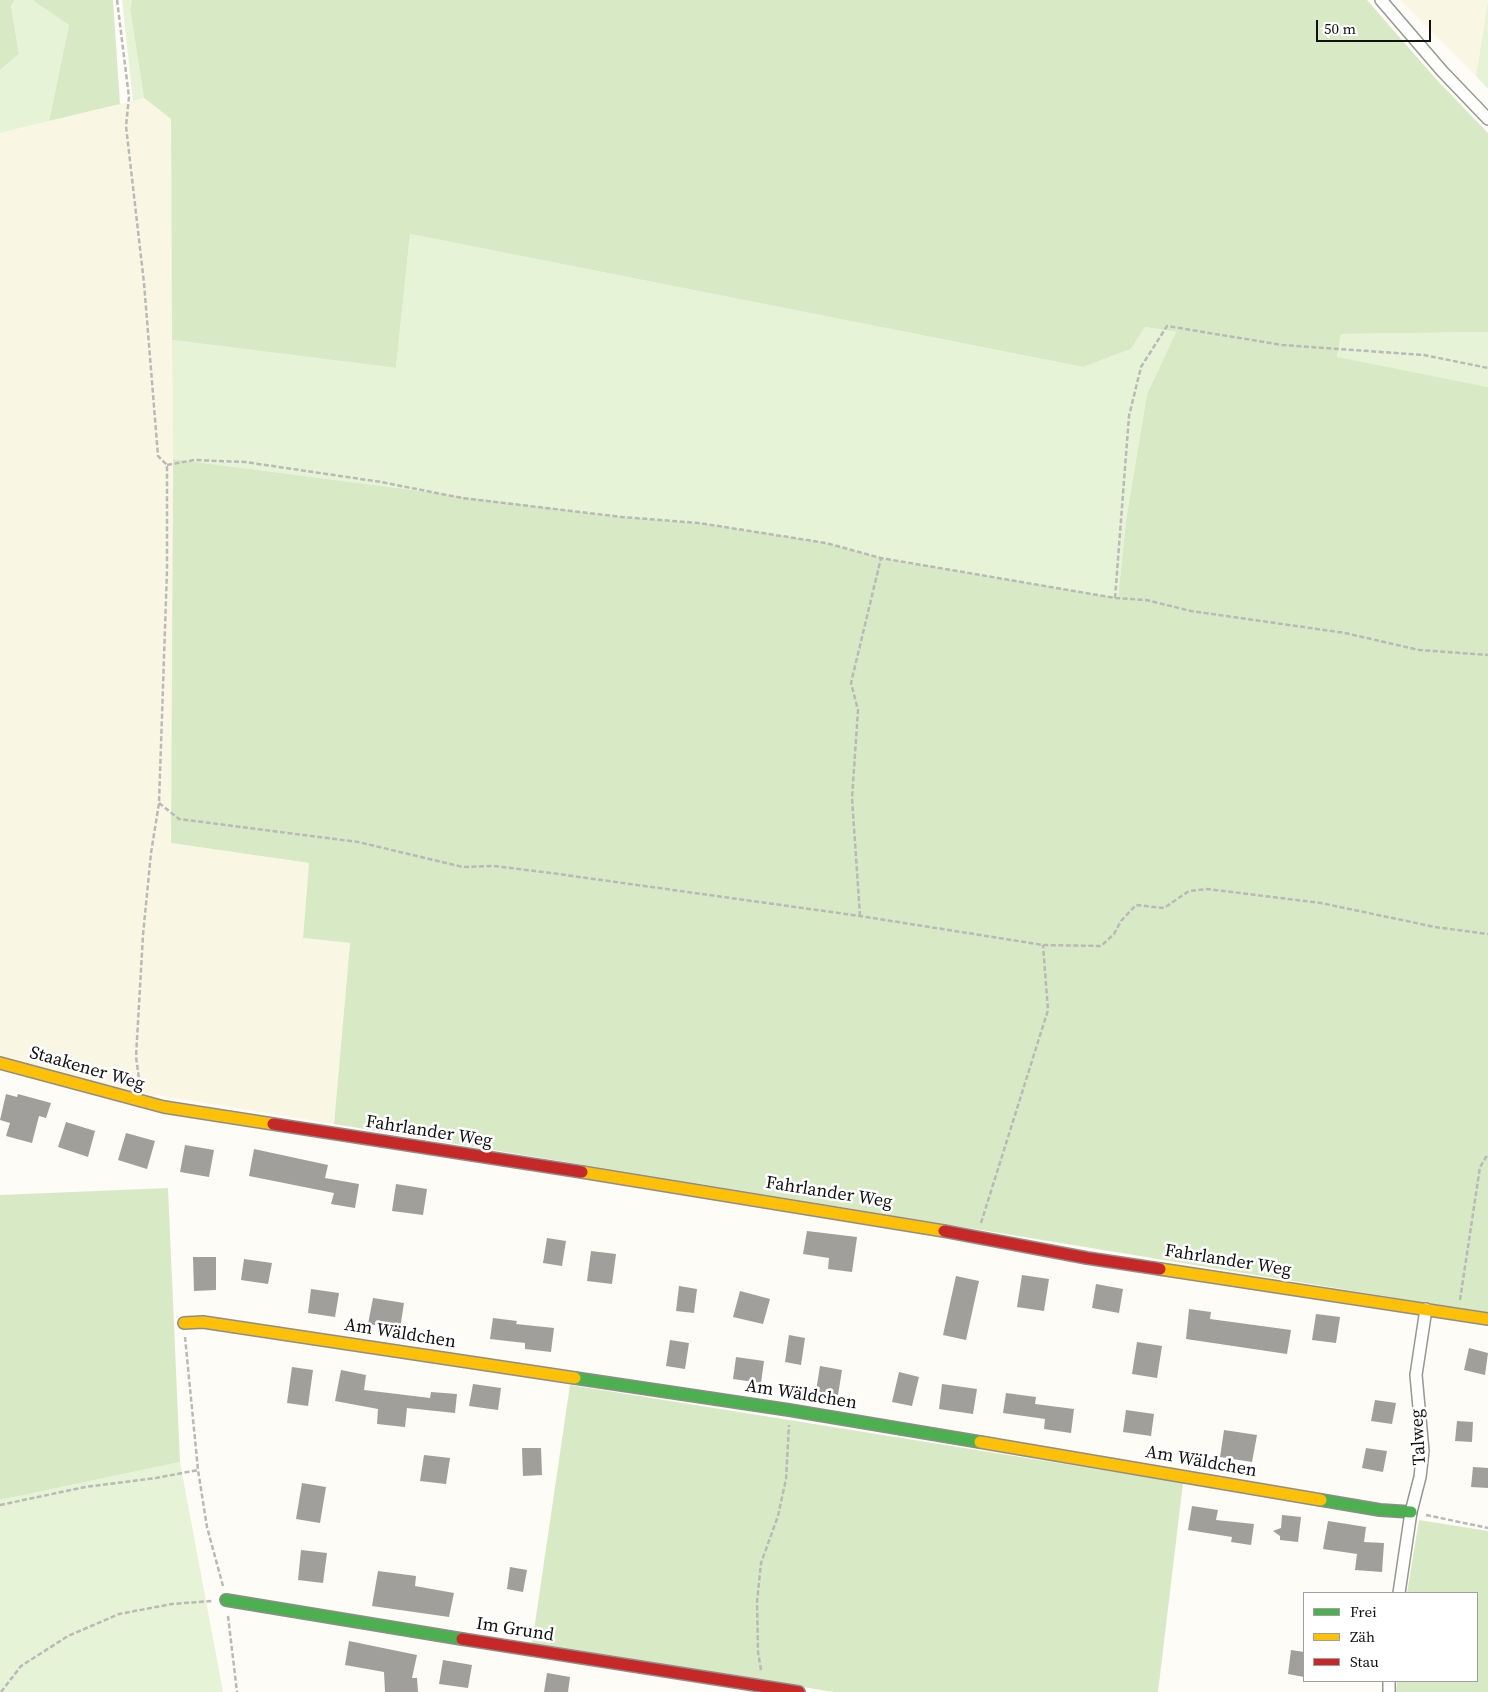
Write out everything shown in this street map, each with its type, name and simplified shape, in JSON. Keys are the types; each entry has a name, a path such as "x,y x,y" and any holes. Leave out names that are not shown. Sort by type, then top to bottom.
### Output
{"street":[{"path":"1381,0 1442,71 1488,119"},
{"name":"Staakener Weg","path":"0,1063 164,1108"},
{"name":"Fahrlander Weg","path":"164,1108 725,1194 977,1236 1087,1258 1488,1319"},
{"name":"Talweg","path":"1399,1592 1411,1512 1420,1477 1423,1451 1416,1375 1426,1309"},
{"name":"Am Wäldchen","path":"184,1324 204,1322 789,1410 1380,1510 1411,1512"},
{"name":"Im Grund","path":"226,1600 408,1631 799,1692"}],"path":[{"path":"117,0 129,97 126,126 144,283 158,456 167,465 159,803 151,853 143,935 136,1057 142,1103"},
{"path":"1115,598 1129,416 1141,367 1167,326 1282,345 1424,355 1488,368"},
{"path":"167,465 194,460 245,462 381,482 462,498 622,517 699,523 826,543 881,558 1115,598 1146,600 1190,612 1345,633 1419,650 1488,655"},
{"path":"860,916 852,798 858,710 851,683 881,558"},
{"path":"159,803 179,819 358,842 463,867 494,866 860,916 1043,945 1101,946 1114,934 1121,921 1136,905 1164,908 1189,891 1206,889 1321,903 1435,927 1488,934"},
{"path":"977,1236 1048,1010 1043,945"},
{"path":"1458,1314 1480,1167 1488,1154"},
{"path":"184,1324 198,1470 207,1527 226,1600 237,1692"},
{"path":"764,1686 758,1652 757,1602 761,1563 778,1516 786,1478 789,1410"},
{"path":"0,1505 85,1487 156,1478 198,1470"},
{"path":"1411,1512 1488,1528"},
{"path":"1,1692 21,1666 68,1636 119,1614 172,1604 226,1600"}],"shaded area":[{"path":"1400,0 1488,0 1476,76"},
{"path":"144,98 171,119 173,459 171,843 309,863 303,938 350,943 334,1124 157,1095 142,1103 0,1063 0,133"}],"green space":[{"path":"0,0 15,0 11,6 19,54 0,70"},
{"path":"15,0 32,0 69,25 49,121 0,133 0,70 19,54 11,6"},
{"path":"32,0 113,0 120,104 49,121 69,25"},
{"path":"122,0 132,0 130,9 144,98 133,101"},
{"path":"132,0 1367,0 1436,79 1488,133 1488,332 1341,334 1337,357 1488,387 1488,1313 334,1124 350,943 303,938 309,863 171,843 173,459 622,517 699,523 761,532 826,543 881,558 1118,598 1126,520 1147,394 1176,332 1145,327 1131,349 1083,367 410,234 396,368 172,340 171,119 144,98 130,9"},
{"path":"1488,0 1488,89 1476,76"},
{"path":"410,234 1083,367 1131,349 1145,327 1176,332 1147,394 1126,520 1118,598 881,558 826,543 761,532 699,523 622,517 173,459 172,340 396,368"},
{"path":"1488,332 1488,387 1337,358 1341,334"},
{"path":"168,1188 180,1462 0,1500 0,1195"},
{"path":"570,1385 1183,1483 1158,1692 834,1692 532,1644"},
{"path":"180,1462 223,1692 0,1692 0,1500"},
{"path":"1419,1520 1488,1531 1488,1692 1396,1692 1397,1682 1478,1682 1478,1592 1407,1592"}],"building":[{"path":"6,1094 17,1097 18,1094 51,1103 46,1118 39,1116 32,1143 6,1136 10,1123 0,1120"},
{"path":"66,1122 95,1131 88,1157 58,1147"},
{"path":"126,1133 155,1141 147,1169 118,1160"},
{"path":"185,1145 214,1150 209,1177 180,1172"},
{"path":"254,1149 328,1165 325,1178 359,1184 355,1208 331,1204 334,1193 249,1176"},
{"path":"396,1184 427,1189 423,1215 392,1211"},
{"path":"807,1231 857,1237 852,1272 828,1269 829,1258 803,1254"},
{"path":"547,1238 566,1241 562,1266 543,1263"},
{"path":"591,1251 616,1254 612,1284 587,1281"},
{"path":"193,1257 216,1257 216,1290 194,1291"},
{"path":"244,1259 272,1263 268,1284 241,1280"},
{"path":"1022,1275 1049,1279 1044,1311 1017,1307"},
{"path":"956,1276 979,1281 966,1340 943,1335"},
{"path":"1096,1284 1123,1289 1119,1313 1092,1308"},
{"path":"679,1286 697,1289 694,1313 676,1311"},
{"path":"311,1289 339,1293 335,1317 308,1313"},
{"path":"740,1291 770,1299 763,1324 733,1317"},
{"path":"373,1298 404,1303 400,1329 368,1324"},
{"path":"1189,1309 1211,1312 1210,1319 1291,1330 1287,1354 1186,1339"},
{"path":"1316,1314 1340,1317 1336,1343 1312,1340"},
{"path":"493,1318 517,1321 516,1324 554,1328 551,1352 525,1349 525,1343 490,1339"},
{"path":"789,1335 805,1338 801,1365 785,1362"},
{"path":"670,1340 689,1343 685,1369 666,1366"},
{"path":"1137,1342 1162,1346 1157,1378 1132,1374"},
{"path":"1469,1348 1488,1353 1485,1375 1464,1370"},
{"path":"736,1357 764,1361 761,1383 733,1379"},
{"path":"820,1366 842,1370 838,1395 816,1391"},
{"path":"292,1367 313,1370 308,1406 287,1403"},
{"path":"341,1370 366,1375 364,1390 430,1398 431,1392 457,1394 455,1413 407,1408 405,1427 377,1424 378,1409 335,1401"},
{"path":"899,1372 919,1377 912,1406 892,1402"},
{"path":"473,1384 501,1388 498,1410 469,1406"},
{"path":"942,1384 977,1389 973,1414 939,1409"},
{"path":"1006,1393 1036,1397 1035,1404 1074,1409 1071,1433 1044,1429 1045,1419 1003,1413"},
{"path":"1375,1400 1396,1403 1392,1424 1371,1421"},
{"path":"1126,1410 1154,1414 1151,1436 1123,1432"},
{"path":"1457,1421 1473,1422 1472,1442 1455,1441"},
{"path":"1224,1430 1257,1435 1252,1462 1220,1457"},
{"path":"522,1448 541,1448 542,1475 523,1476"},
{"path":"1366,1448 1387,1451 1383,1472 1362,1468"},
{"path":"424,1455 450,1458 446,1484 420,1481"},
{"path":"1473,1467 1488,1468 1488,1488 1471,1487"},
{"path":"302,1483 326,1487 320,1523 296,1519"},
{"path":"1192,1506 1218,1510 1216,1520 1254,1524 1251,1545 1231,1542 1232,1537 1188,1530"},
{"path":"1282,1515 1301,1517 1298,1542 1280,1540 1280,1536 1273,1531 1281,1528"},
{"path":"1328,1521 1366,1527 1364,1542 1384,1543 1382,1572 1355,1570 1357,1554 1323,1549"},
{"path":"301,1550 327,1553 323,1583 298,1580"},
{"path":"510,1567 527,1570 523,1592 507,1589"},
{"path":"378,1571 416,1576 415,1586 454,1593 449,1617 372,1606"},
{"path":"349,1641 417,1655 412,1678 417,1678 418,1692 385,1692 384,1672 345,1665"},
{"path":"1291,1650 1303,1652 1303,1677 1288,1674"},
{"path":"443,1660 472,1665 468,1688 439,1684"},
{"path":"547,1673 570,1677 568,1692 544,1692"}],"traffic: fast":[{"path":"575,1378 789,1410 980,1442"},
{"path":"1321,1500 1380,1510 1411,1512"},
{"path":"226,1600 462,1639"}],"traffic: slow":[{"path":"0,1063 164,1107 273,1124"},
{"path":"582,1172 944,1231"},
{"path":"1160,1269 1488,1319"},
{"path":"184,1323 203,1322 575,1378"},
{"path":"980,1442 1321,1500"}],"traffic: jam":[{"path":"273,1124 582,1172"},
{"path":"944,1231 1087,1258 1160,1269"},
{"path":"462,1639 799,1692"}]}
